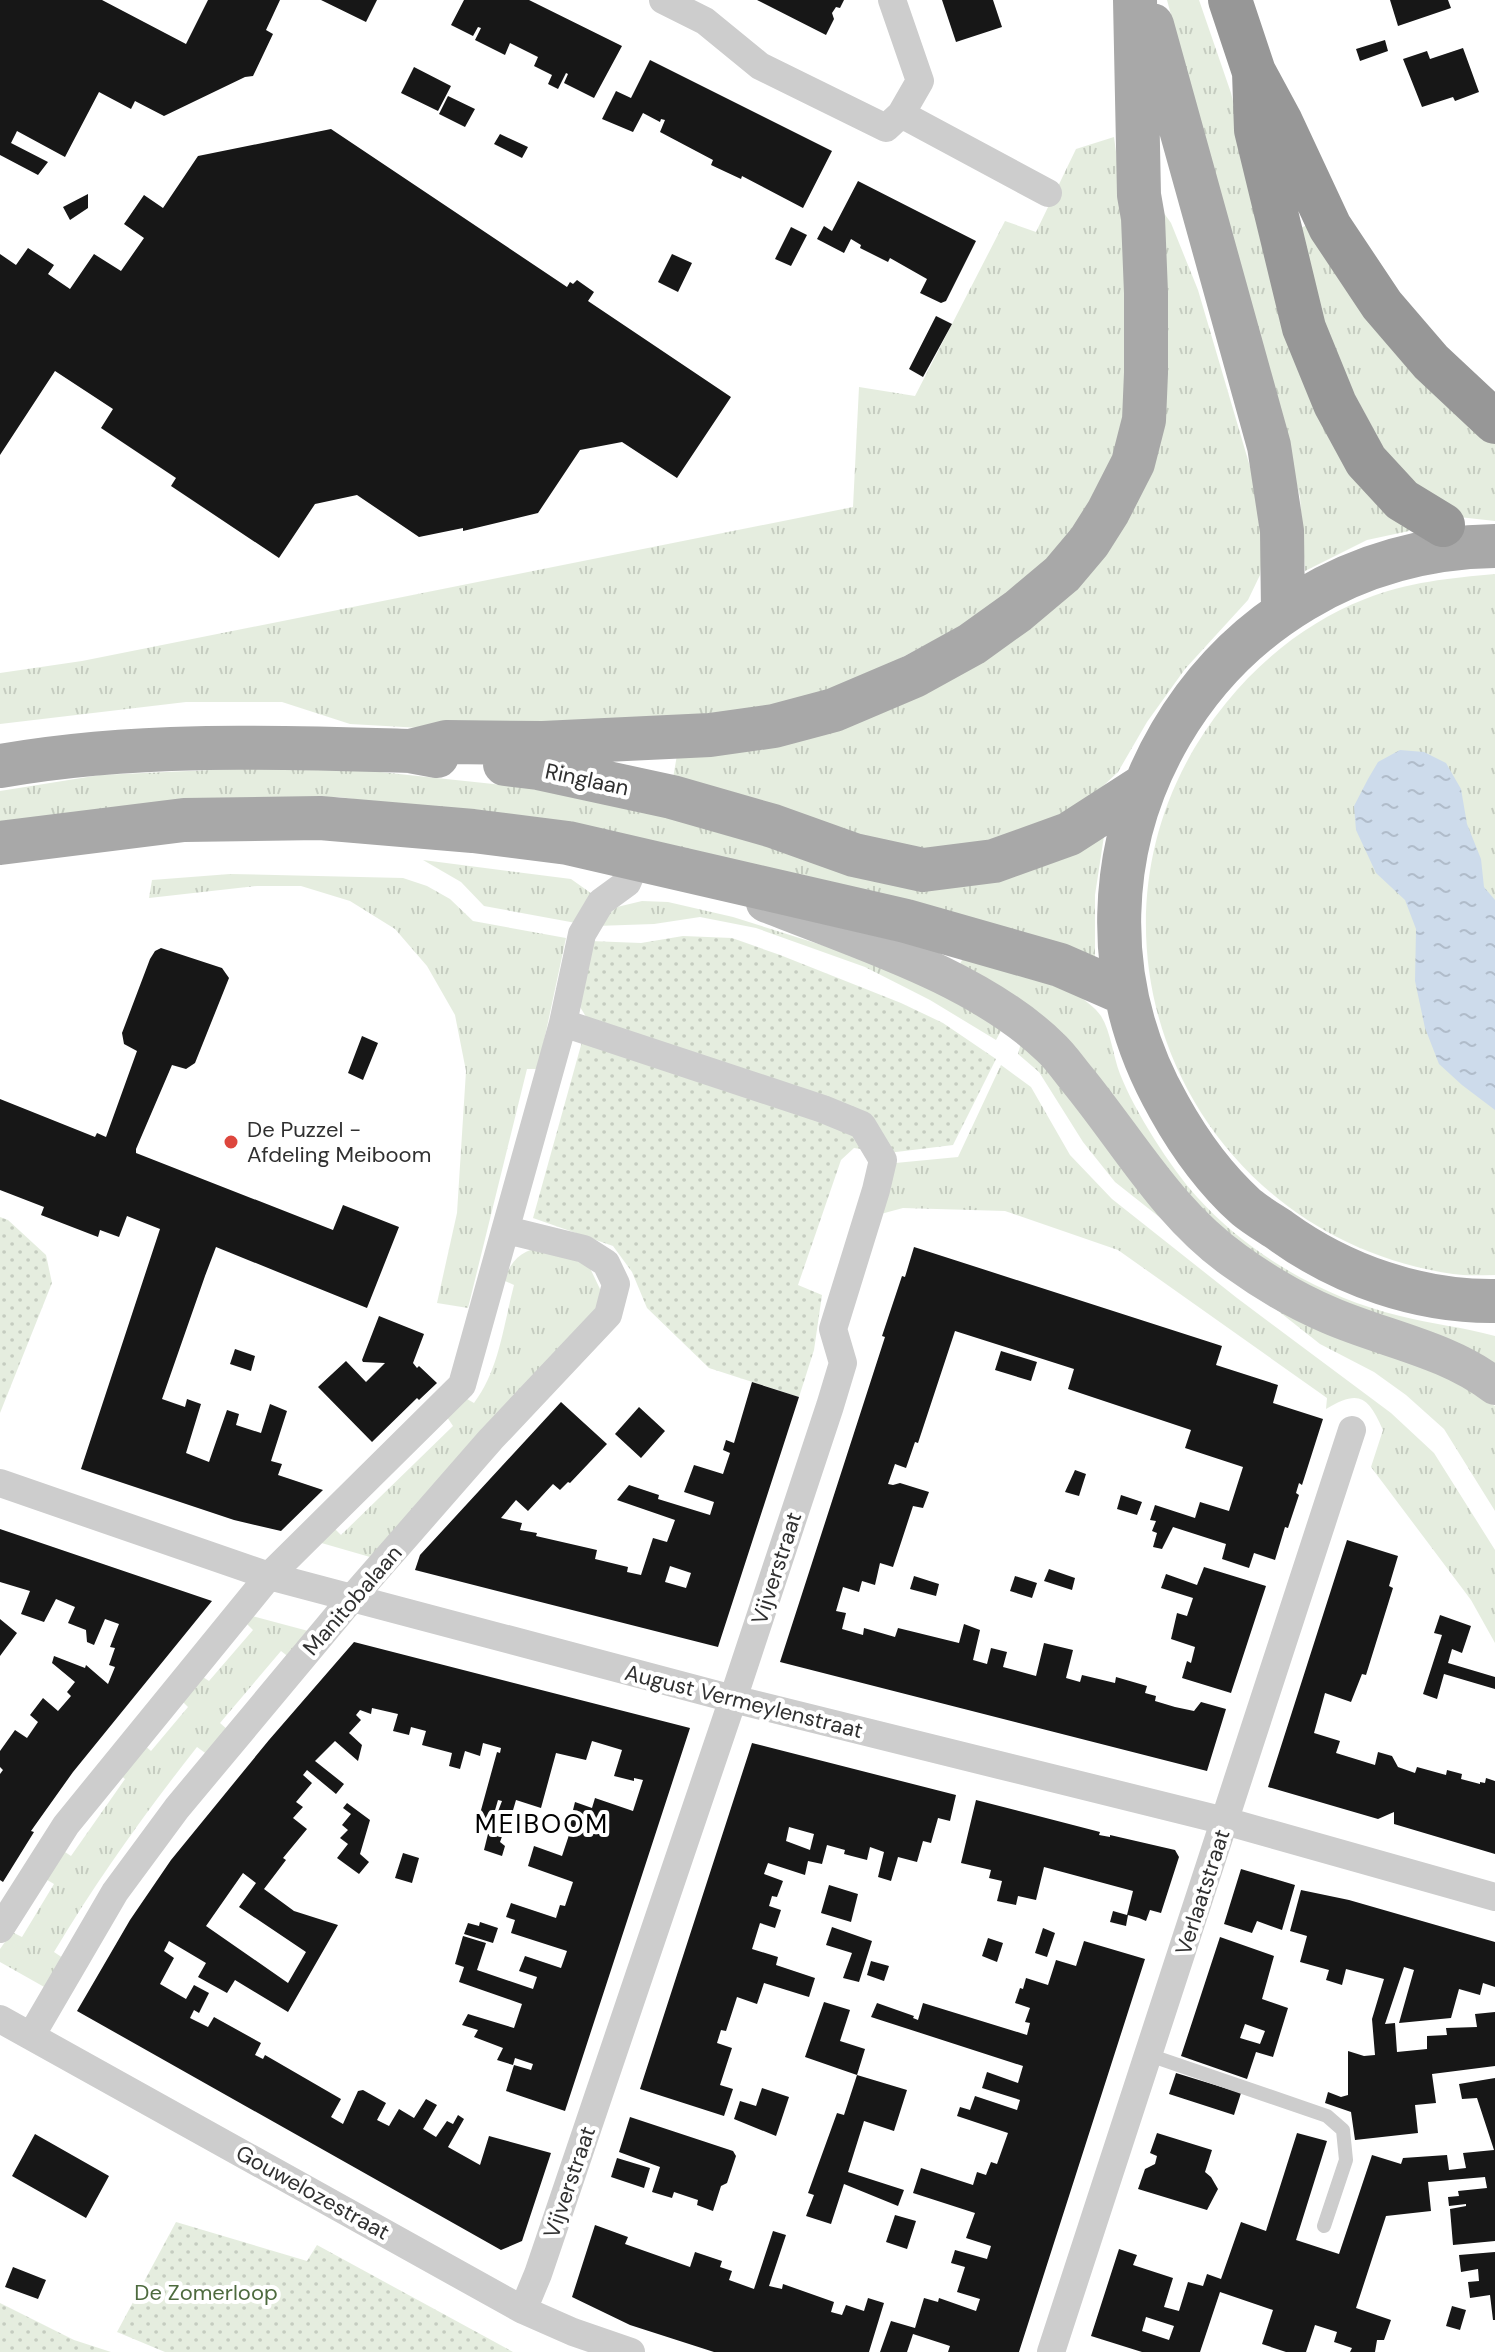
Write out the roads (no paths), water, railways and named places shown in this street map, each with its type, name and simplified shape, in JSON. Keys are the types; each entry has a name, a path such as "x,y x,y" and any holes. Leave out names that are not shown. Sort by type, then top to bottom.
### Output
{"highway":[{"path":"1230,0 1254,72 1330,227 1382,305 1431,362 1495,422"},
{"path":"1254,72 1256,130 1304,328 1335,404 1366,461 1402,500 1443,525"}],"main road":[{"path":"410,751 446,742 543,743 710,735 774,726 834,710 914,676 972,644 1062,574 1108,512 1133,463 1144,420 1146,293 1139,195 1135,0"},
{"path":"1145,0 1269,446 1282,531 1283,611"},
{"path":"1443,525 1494,546"},
{"path":"1487,1306 1390,1287 1314,1254 1246,1206 1190,1145 1149,1073 1124,993 1118,923 1125,852 1145,785 1178,718 1225,660 1283,611 1348,576 1418,554 1494,546"},
{"name":"Ringlaan","path":"0,766 53,756 191,747 410,751 538,768 672,797 773,826 854,855 923,870 994,861 1069,834 1145,785"},
{"path":"0,843 184,820 320,818 568,843 906,921 1060,965 1124,993"},
{"path":"717,877 756,900 921,965 988,1001 1050,1047 1104,1111 1146,1171 1191,1223 1232,1259 1280,1291 1329,1316 1440,1355 1495,1386"}],"street":[{"path":"663,0 705,21 760,66 886,128 901,114 920,81 892,0"},
{"path":"901,114 1048,193"},
{"path":"0,1929 66,1825 269,1576 462,1385 563,1023 582,934 601,902 627,883 638,858"},
{"name":"Vijverstraat","path":"523,2310 538,2274 733,1699 843,1363 833,1329 883,1160 862,1125 823,1109 563,1023"},
{"name":"Manitobalaan","path":"31,2036 115,1892 177,1808 353,1597 491,1439 608,1315 616,1284 606,1263 584,1249 507,1230"},
{"name":"Verlaatstraat","path":"1051,2352 1352,1430"},
{"name":"August Vermeylenstraat","path":"0,1483 269,1576 733,1699 1225,1821 1495,1897"},
{"name":"Gouwelozestraat","path":"0,2019 523,2310 631,2352"}],"lane":[{"path":"1149,2055 1327,2116 1343,2130 1346,2160 1324,2226"}],"water":[{"path":"1400,750 1424,752 1446,763 1461,789 1467,824 1481,859 1484,887 1495,900 1495,1110 1439,1064 1425,1028 1415,981 1416,929 1405,900 1376,873 1356,830 1354,806 1368,779 1378,762"}],"place":[{"name":"De Puzzel - Afdeling Meiboom","path":"231,1142"}],"district":[{"name":"MEIBOOM","path":"542,1824"}],"park label":[{"name":"De Zomerloop","path":"206,2292"}]}
